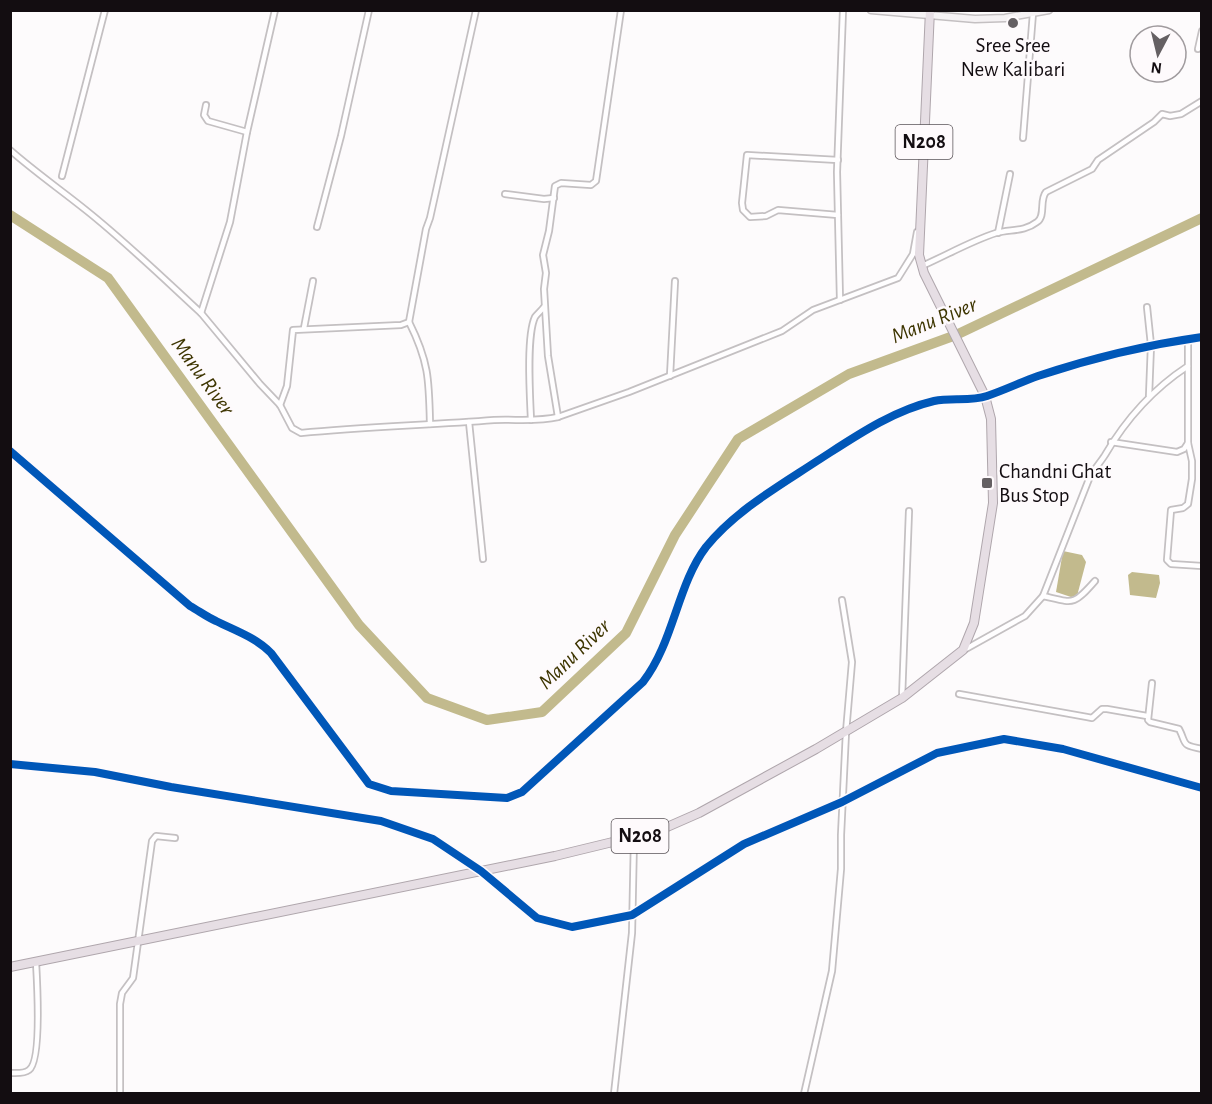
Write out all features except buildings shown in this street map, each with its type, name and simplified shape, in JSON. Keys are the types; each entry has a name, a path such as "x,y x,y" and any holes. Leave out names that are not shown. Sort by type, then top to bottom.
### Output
{"highway":[{"name":"N208","path":"10,967 481,871 658,831 699,813 846,732 902,698 963,650 974,623 993,503 992,419 981,387 923,270 919,255 929,13"}],"main road":[{"path":"871,10 929,13 975,19 1005,18 1049,10"}],"street":[{"path":"62,176 105,10"},
{"path":"201,313 230,222 247,132 275,10"},
{"path":"317,227 341,136 369,10"},
{"path":"430,424 429,377 425,357 409,322 426,230 476,10"},
{"path":"558,417 548,356 544,289 546,273 543,255 555,186 557,184 591,185 596,181 621,10"},
{"path":"840,300 838,160 843,10"},
{"path":"1023,138 1033,13"},
{"path":"1198,49 1202,31"},
{"path":"923,270 975,241 998,233 1019,231 1037,222 1041,218 1042,197 1046,192 1092,169 1098,160 1154,122 1162,114 1170,116 1181,114 1202,101"},
{"path":"206,105 204,115 208,121 247,132"},
{"path":"10,150 123,241 201,313 280,405 292,428 301,433 372,426 558,417 670,376 782,331 813,310 898,278 913,254 921,212"},
{"path":"838,160 747,155 742,203 743,210 750,217 766,216 778,210 838,215"},
{"path":"998,233 1010,174"},
{"path":"505,194 544,199 554,198"},
{"path":"304,328 312,281"},
{"path":"670,376 675,281"},
{"path":"531,420 529,365 531,338 535,317 545,306"},
{"path":"1148,307 1151,345 1149,396"},
{"path":"280,405 287,386 293,330 401,326 409,322"},
{"path":"10,451 190,606 245,634 266,648 369,784 391,791 507,798 522,792 643,682 656,666 696,566 706,548 739,515 789,479 859,434 900,412 935,400 973,399 985,396 1037,376 1132,348 1202,337"},
{"path":"1188,339 1188,442 1192,461 1192,479 1188,504 1183,508 1171,510 1167,560 1171,564 1202,566"},
{"path":"963,650 1024,616 1043,596 1089,479 1111,442 1149,396 1188,366"},
{"path":"469,422 483,559"},
{"path":"1111,442 1176,452 1184,449 1188,442"},
{"path":"902,698 909,511"},
{"path":"1043,596 1069,602 1075,601 1095,581"},
{"path":"804,1094 832,971 841,869 842,802 852,662 842,600"},
{"path":"1152,682 1147,716 1150,722 1179,729 1185,745 1202,749"},
{"path":"959,694 1092,718 1102,709 1147,716"},
{"path":"10,764 95,772 171,787 381,821 433,839 481,871 537,918 572,927 632,915 744,844 842,802 938,753 1004,739 1063,749 1202,788"},
{"path":"120,1094 118,1015 122,993 133,978 152,841 156,836 175,838"},
{"path":"614,1094 632,915 634,838"},
{"path":"10,1073 30,1070 34,1064 37,1037 36,962"}],"shaded area":[{"path":"1063,551 1082,555 1086,562 1077,596 1071,597 1056,592"},
{"path":"1132,572 1159,575 1160,583 1156,598 1130,595 1128,575"}],"waterway":[{"name":"Manu River","path":"10,215 108,278 359,625 427,698 487,720 542,712 626,633 675,535 738,439 849,374 956,335 1202,218"}],"cycle path":[{"path":"10,451 190,606 265,647 369,784 391,791 507,798 522,792 643,682 662,649 688,578 706,547 730,522 773,490 844,443 903,411 934,401 981,398 1079,363 1140,348 1202,337"},
{"path":"10,764 95,772 171,787 381,821 433,839 481,871 537,918 572,927 632,915 744,844 842,802 937,753 1004,739 1063,749 1202,788"}],"place":[{"name":"Sree Sree New Kalibari","path":"1013,23"},
{"name":"Chandni Ghat Bus Stop","path":"987,483"}]}
